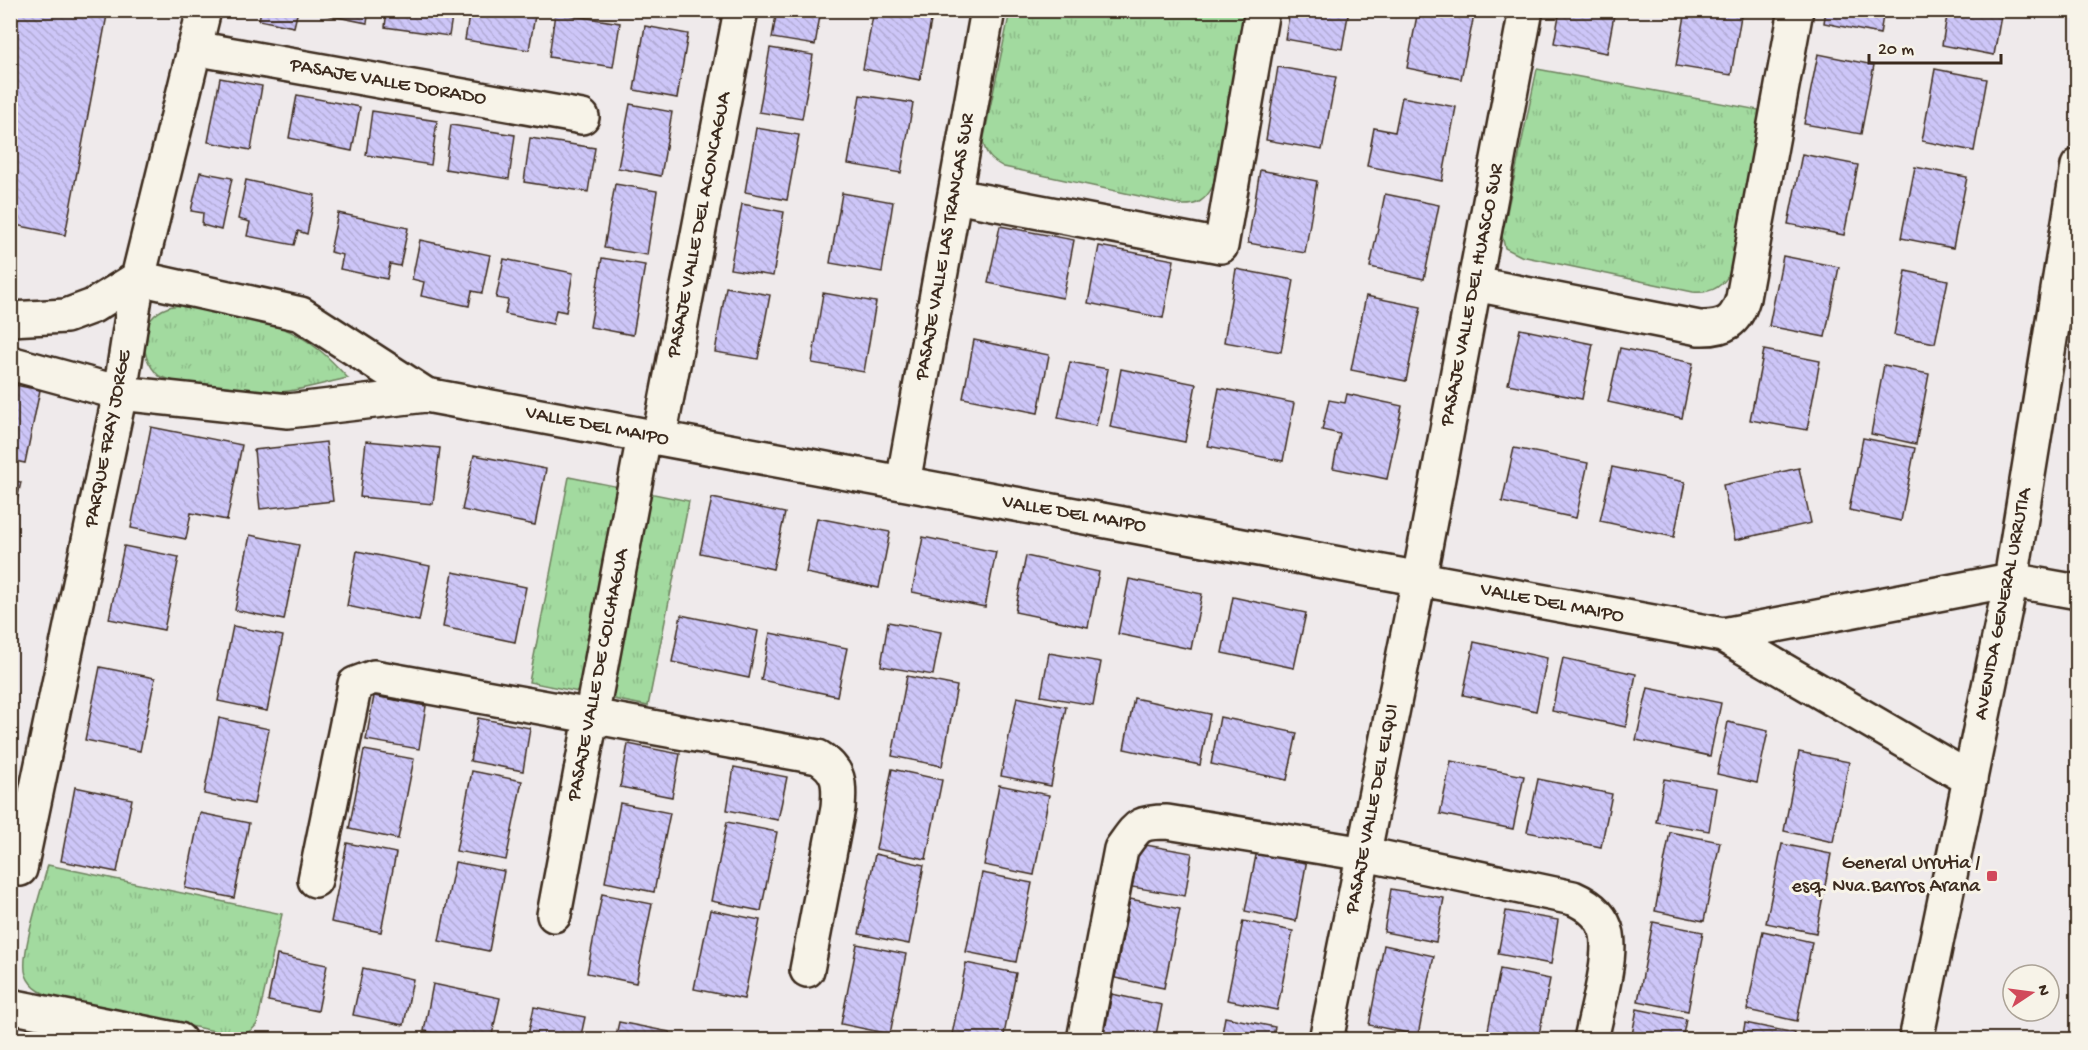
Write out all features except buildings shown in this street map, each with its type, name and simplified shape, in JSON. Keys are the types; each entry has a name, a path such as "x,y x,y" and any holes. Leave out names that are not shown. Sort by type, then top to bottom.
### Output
{"street":[{"name":"PARQUE FRAY JORGE","path":"20,868 120,393 138,278 204,10"},
{"name":"PASAJE VALLE DEL ACONCAGUA","path":"651,437 741,10"},
{"name":"PASAJE VALLE LAS TRANCAS SUR","path":"903,483 988,10"},
{"path":"955,196 1221,246 1262,10"},
{"name":"PASAJE VALLE DEL HUASCO SUR","path":"1419,579 1526,10"},
{"path":"1475,284 1699,328 1713,328 1726,324 1736,317 1743,298 1796,10"},
{"name":"PASAJE VALLE DORADO","path":"194,48 582,117"},
{"name":"AVENIDA GENERAL URRUTIA","path":"1916,1040 2011,580 2076,182"},
{"name":"VALLE DEL MAIPO","path":"138,278 301,314 426,395"},
{"path":"10,319 66,316 93,306 138,278"},
{"name":"VALLE DEL MAIPO","path":"10,363 120,393 288,411 426,395 1723,636 1970,779"},
{"name":"PASAJE VALLE DE COLCHAGUA","path":"554,915 591,717 651,437"},
{"name":"PASAJE VALLE DEL ELQUI","path":"1326,1040 1419,579"},
{"name":"VALLE DEL MAIPO","path":"1723,636 2011,580"},
{"path":"2011,580 2078,592"},
{"path":"315,880 355,684 374,677 818,757 830,764 837,775 840,788 807,970"},
{"path":"1084,1040 1121,849 1134,831 1146,822 1167,822 1365,854 1574,898 1589,905 1602,922 1607,934 1606,960 1591,1040"},
{"path":"10,1006 179,1040"}],"green space":[{"path":"1010,11 1246,11 1213,186 1207,195 1200,202 1181,205 1004,167 993,160 983,142"},
{"path":"1537,69 1764,111 1731,271 1720,285 1705,292 1693,292 1521,256 1505,248 1502,236"},
{"path":"193,304 258,319 290,331 322,352 348,378 289,391 240,393 190,385 159,376 147,358 144,348 146,328 158,312 172,306"},
{"path":"569,477 689,501 648,706 529,682"},
{"path":"48,865 282,914 257,1024 245,1033 229,1034 59,999 35,988 26,975 26,953"}],"place":[{"name":"General Urrutia / esq. Nva.Barros Arana","path":"1992,876"}]}
